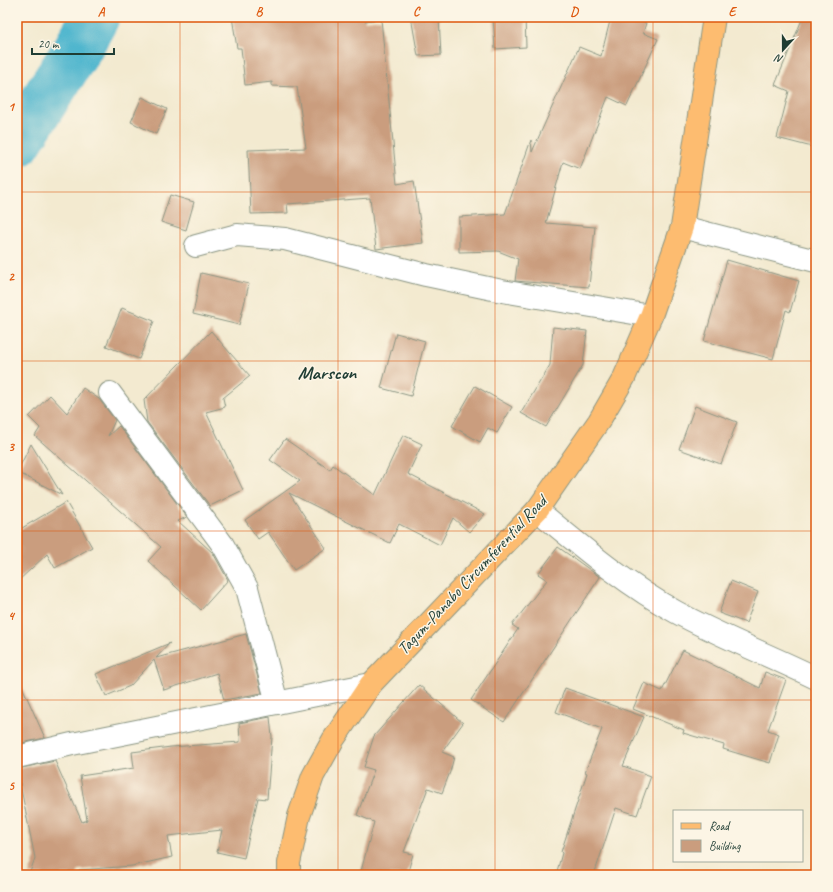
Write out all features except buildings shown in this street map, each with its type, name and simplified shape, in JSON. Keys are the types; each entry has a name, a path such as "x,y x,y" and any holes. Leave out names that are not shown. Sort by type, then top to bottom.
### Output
{"main road":[{"name":"Tagum-Panabo Circumferential Road","path":"289,875 289,863 299,816 313,776 333,740 371,684 537,510 599,421 624,378 651,316 682,227 714,17"}],"street":[{"path":"682,227 816,261"},
{"path":"196,246 237,235 285,239 426,275 502,291 651,316"},
{"path":"110,393 223,545 247,588 277,703"},
{"path":"537,510 586,551 632,585 677,612 816,678"},
{"path":"17,757 371,684"}],"waterway":[{"path":"17,143 78,48 95,17"}],"district":[{"name":"Marscon","path":"327,373"}]}
